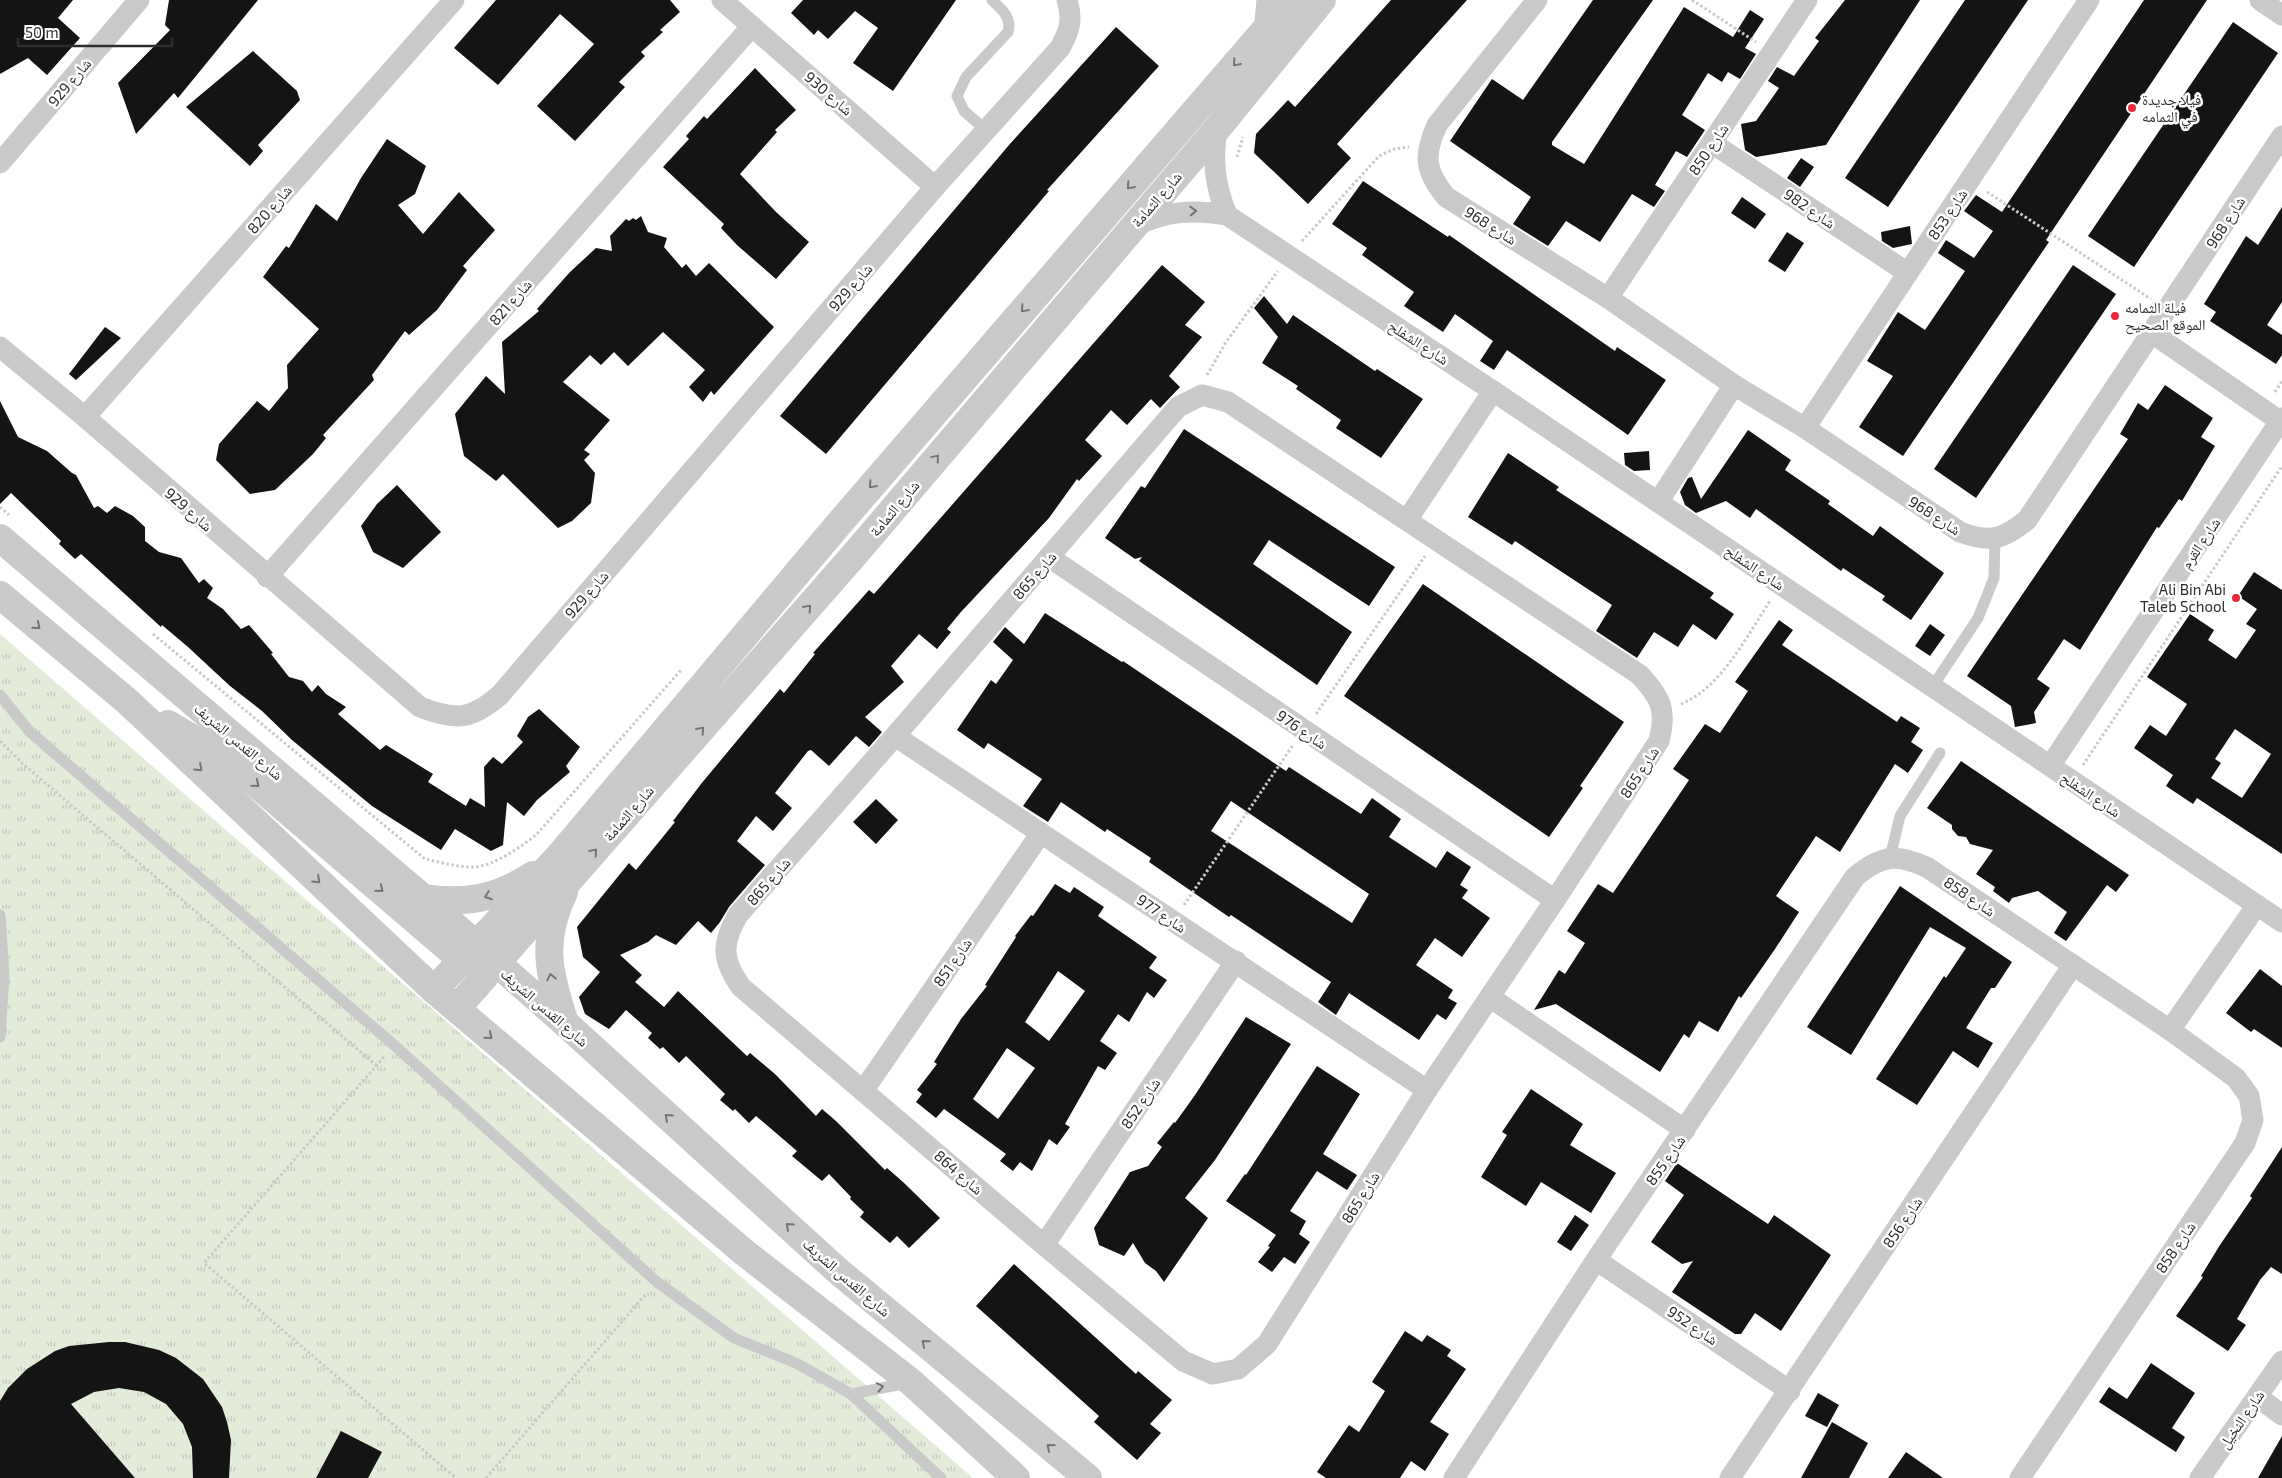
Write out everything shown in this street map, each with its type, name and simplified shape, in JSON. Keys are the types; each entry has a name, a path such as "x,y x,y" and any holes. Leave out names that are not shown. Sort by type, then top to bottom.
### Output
{"street":[{"name":"شارع 929","path":"0,163 138,0"},
{"name":"شارع 820","path":"85,417 454,0"},
{"name":"شارع 930","path":"722,0 935,186"},
{"name":"شارع 929","path":"0,346 85,417 267,577 420,707 443,716 463,717 483,709 500,695 935,186 1060,48 1070,31 1071,13 1067,0"},
{"path":"1264,32 1267,0"},
{"name":"شارع الثمامة","path":"457,1008 496,964 566,867 844,518 1291,0"},
{"name":"شارع الثمامة","path":"434,990 469,953 566,867 855,554 1130,228 1217,128 1322,0"},
{"name":"شارع 968","path":"1537,0 1437,125 1429,143 1427,162 1433,180 1446,197 1608,298 1734,385 1805,428 1960,532 1978,538 1995,539 2012,532 2027,520 2282,136"},
{"name":"شارع 850","path":"1608,298 1807,0"},
{"name":"شارع 853","path":"1805,428 2089,0"},
{"path":"2260,0 2282,15"},
{"name":"شارع 821","path":"267,577 752,26"},
{"path":"1217,128 1213,151 1214,173 1218,194 1227,215"},
{"name":"شارع 982","path":"1712,143 1908,273"},
{"name":"شارع الشفلح","path":"1130,228 1153,217 1177,211 1202,211 1227,215 1933,686 2053,761 2282,922"},
{"path":"2152,334 2281,420"},
{"path":"1658,502 1734,385"},
{"path":"1407,520 1493,391"},
{"name":"شارع 865","path":"725,951 728,932 738,915 1178,407 1202,395 1228,402 1640,675 1654,691 1663,706 1663,725 1659,741 1490,998 1427,1090 1267,1344 1238,1369 1213,1374"},
{"name":"شارع القرم","path":"2053,761 2196,550 2281,420"},
{"name":"شارع القدس الشريف","path":"8,529 423,898 469,953 496,964 565,1023 838,1270 1088,1478"},
{"name":"شارع 976","path":"1049,557 1555,900"},
{"path":"0,595 127,701 434,990 745,1253 910,1382 1016,1478"},
{"path":"127,701 192,738 241,772 469,953"},
{"name":"شارع 977","path":"895,736 1427,1090"},
{"name":"شارع 851","path":"863,1091 1041,832"},
{"name":"شارع 858","path":"1890,858 1911,860 1928,868 2073,964 2170,1030 2236,1078 2249,1096 2253,1120 2245,1143 2020,1478"},
{"name":"شارع 855","path":"1454,1478 1596,1260 1855,877 1871,863 1890,858"},
{"path":"423,898 463,902 481,899 566,867"},
{"path":"565,1023 552,981 548,958 566,867"},
{"path":"2170,1030 2256,905"},
{"name":"شارع 864","path":"725,951 729,970 741,987 1183,1361 1213,1374"},
{"name":"شارع 852","path":"1044,1245 1236,962"},
{"name":"شارع 856","path":"1730,1478 1790,1391 2073,964"},
{"path":"1490,998 1685,1130"},
{"name":"شارع 952","path":"1596,1260 1790,1391"},
{"name":"شارع النخيل","path":"2200,1478 2282,1361"},
{"path":"2258,1397 2282,1415"}],"lane":[{"path":"986,130 964,110 957,96 966,77 1008,32 1010,24 1007,15 992,0"},
{"path":"1933,686 1978,618 1994,578 1995,539"},
{"path":"0,695 30,732 394,1045 656,1282 734,1338 796,1363 851,1394 941,1478"},
{"path":"1890,858 1900,816 1940,753"},
{"path":"0,915 4,976 0,1037"},
{"path":"851,1394 910,1382"}],"path":[{"path":"1692,0 1773,52"},
{"path":"1969,180 2168,310"},
{"path":"2053,761 2080,771 2282,466"},
{"path":"0,507 8,529"},
{"path":"1174,921 1436,539"},
{"path":"1663,706 1677,706 1696,698 1713,682 1737,651 1781,585"},
{"path":"146,628 425,859 478,867"},
{"path":"0,741 23,764 377,1066"},
{"path":"394,1045 204,1263 456,1478"},
{"path":"486,1478 656,1282"}],"green space":[{"path":"0,634 973,1478 0,1478"}],"building":[{"path":"0,0 73,0 58,18 80,38 47,75 28,58 0,74"},
{"path":"169,0 258,0 178,98 174,93 136,134 118,83 170,30 165,25"},
{"path":"496,0 670,0 680,12 660,30 663,32 641,52 645,56 619,82 625,87 575,141 537,106 594,44 560,14 498,85 454,48"},
{"path":"803,0 956,0 893,91 853,63 878,28 855,11 828,39 818,30 814,35 791,13"},
{"path":"1391,0 1467,0 1337,144 1351,158 1308,204 1254,153 1256,134 1288,100 1295,107"},
{"path":"1593,0 1653,0 1552,142 1552,145 1584,164 1684,7 1733,37 1750,10 1764,19 1745,48 1756,54 1740,79 1728,72 1722,82 1708,73 1682,115 1705,130 1687,157 1676,151 1655,185 1665,191 1654,207 1632,194 1600,242 1566,221 1548,246 1513,224 1531,197 1450,141 1492,79 1523,100"},
{"path":"1845,0 1920,0 1826,145 1756,157 1745,150 1741,124 1756,121 1779,88 1768,81 1777,67 1794,76 1819,41 1815,38"},
{"path":"1965,0 2028,0 1888,207 1845,178"},
{"path":"2144,0 2207,0 2046,240 2049,242 1903,456 1859,427 1893,376 1867,361 1898,312 1925,330 1965,271 1938,253 1946,240 1974,258 1993,231 1964,211 1976,195 2002,212"},
{"path":"2233,22 2278,53 2134,267 2088,236"},
{"path":"1116,27 1159,66 1047,190 1049,191 826,454 780,416 1009,145"},
{"path":"253,51 297,91 300,100 258,145 263,151 250,166 186,107"},
{"path":"755,68 796,110 775,130 777,132 740,174 776,212 809,242 776,279 737,245 721,228 724,224 663,167 689,139 686,136 704,116 707,119"},
{"path":"387,139 426,166 415,194 398,205 423,234 459,192 495,230 463,266 467,270 437,310 409,335 405,331 372,375 374,380 323,435 326,438 313,454 275,490 250,494 216,460 219,444 257,401 269,411 288,388 287,365 319,329 263,277 286,246 289,248 316,204 337,221 361,178"},
{"path":"1801,158 1814,167 1800,187 1787,178"},
{"path":"1363,181 1448,237 1449,235 1615,351 1617,347 1666,380 1628,435 1507,350 1494,370 1480,361 1493,341 1455,314 1443,332 1404,306 1414,292 1362,255 1367,248 1332,224"},
{"path":"1742,197 1766,214 1755,229 1731,213"},
{"path":"2282,207 2282,302 2267,325 2282,335 2282,355 2276,364 2210,321 2216,312 2204,304 2246,236 2258,245"},
{"path":"641,216 648,232 667,238 664,247 682,268 686,264 696,276 709,263 774,327 714,395 711,391 703,402 689,387 705,370 663,332 628,366 614,352 601,365 590,355 563,382 610,420 584,450 590,454 584,460 595,473 591,503 572,521 558,528 503,474 496,481 464,456 455,414 486,376 505,394 502,342 539,311 537,309 570,272 596,248 612,251 610,236 626,219 629,221 633,218 636,220"},
{"path":"1910,226 1912,244 1893,248 1882,241 1881,232"},
{"path":"1787,232 1804,243 1785,272 1768,261"},
{"path":"1162,265 1205,302 1185,325 1202,337 1169,376 1180,387 1160,408 1151,399 1127,425 1111,410 1085,440 1102,456 1079,481 1077,479 1049,518 960,613 947,629 951,632 937,649 919,634 891,666 904,682 865,717 882,732 869,747 856,736 829,766 811,750 808,751 775,793 792,808 773,831 756,816 737,841 765,865 729,907 711,933 698,921 676,945 656,935 648,942 620,955 642,975 635,982 664,1007 678,991 747,1056 750,1053 775,1074 816,1116 822,1109 836,1121 885,1170 887,1168 940,1218 909,1248 897,1236 890,1243 860,1217 864,1212 829,1174 822,1181 792,1156 797,1151 756,1116 749,1123 735,1109 733,1111 720,1100 725,1094 686,1056 679,1063 663,1047 660,1049 648,1038 652,1033 626,1010 609,1029 585,1014 579,997 600,972 583,957 577,927 629,863 636,870 675,822 673,821 701,784 780,689 784,693 815,654 813,653 869,590 874,594"},
{"path":"2073,265 2116,294 1976,498 1934,469"},
{"path":"1264,296 1287,324 1293,315 1375,371 1377,369 1423,399 1381,458 1336,428 1341,420 1296,389 1298,386 1262,363 1278,337 1254,308"},
{"path":"105,327 121,338 76,380 69,374"},
{"path":"2165,385 2213,418 2201,437 2215,446 2182,501 2179,499 2159,528 2157,527 2080,650 2064,639 2037,679 2050,688 2034,712 2036,723 2015,727 2011,706 1967,676 2128,439 2120,434 2138,403 2148,410"},
{"path":"0,401 18,437 47,451 76,475 94,508 98,506 107,513 115,506 133,516 145,527 145,541 159,552 181,558 199,583 204,579 213,588 207,598 223,609 241,629 249,625 273,653 271,654 289,677 303,681 312,692 318,685 326,694 346,707 338,714 380,750 386,745 433,774 428,782 466,806 470,798 485,807 484,767 493,757 502,764 523,742 517,736 528,717 539,709 580,747 566,766 570,772 537,800 524,816 507,802 503,845 491,851 455,829 441,850 372,806 292,740 262,711 230,686 162,625 161,627 81,554 75,559 59,544 61,541 11,493 0,504"},
{"path":"1184,429 1395,567 1369,606 1269,540 1253,564 1352,632 1317,685 1139,561 1142,557 1135,559 1105,538 1141,486 1145,488"},
{"path":"1748,430 1791,460 1785,470 1830,501 1828,504 1873,536 1880,526 1944,573 1911,620 1882,600 1885,596 1843,568 1841,571 1756,509 1750,518 1726,501 1696,513 1685,505 1680,492 1688,478 1692,477 1701,499"},
{"path":"1649,451 1650,470 1634,471 1625,465 1624,453"},
{"path":"1508,453 1559,487 1556,490 1714,593 1710,598 1734,614 1716,640 1693,624 1678,647 1654,632 1637,658 1596,631 1612,605 1515,541 1512,545 1468,517"},
{"path":"397,485 441,532 403,568 373,552 361,526 377,504"},
{"path":"2254,572 2282,590 2282,854 2197,798 2193,804 2166,786 2173,775 2134,748 2150,725 2166,736 2187,704 2147,677 2190,614 2214,630 2208,640 2236,659 2256,630 2246,624 2257,609 2238,596","holes":["2235,729 2271,754 2242,798 2211,778 2221,763 2215,759"]},
{"path":"1423,584 1624,722 1580,786 1583,788 1549,837 1344,696"},
{"path":"1045,613 1123,661 1286,771 1289,767 1361,814 1372,798 1401,819 1389,837 1436,868 1447,851 1471,867 1460,885 1468,890 1462,898 1490,918 1462,957 1435,938 1416,965 1453,990 1448,998 1457,1003 1446,1020 1437,1014 1419,1040 1349,993 1336,1015 1318,1002 1331,982 1231,915 1229,917 1149,862 1151,858 1107,829 1105,832 1061,802 1048,822 1023,806 1042,779 988,743 984,749 957,730 991,680 996,684 1013,660 993,642 1005,627 1024,644","holes":["1231,801 1369,894 1352,923 1211,831"]},
{"path":"1779,620 1793,630 1782,645 1897,722 1901,716 1920,728 1911,742 1923,750 1908,773 1895,764 1840,852 1816,836 1776,896 1799,912 1775,949 1741,998 1739,996 1718,1032 1699,1021 1689,1038 1684,1034 1660,1072 1556,1004 1534,1010 1559,970 1565,974 1585,943 1567,931 1598,884 1613,893 1689,780 1673,769 1705,724 1720,733 1748,691 1735,682"},
{"path":"1930,624 1945,635 1930,656 1915,646"},
{"path":"1961,761 2129,875 2116,892 2107,885 2066,941 2054,933 2067,912 2038,891 2012,898 2009,903 1993,891 1995,887 1976,874 1993,850 1970,844 1966,837 1958,836 1952,829 1952,825 1927,808"},
{"path":"876,799 898,820 876,844 853,822"},
{"path":"1055,884 1070,893 1074,887 1104,907 1098,916 1157,957 1149,968 1167,980 1154,998 1147,992 1129,1022 1118,1014 1100,1041 1117,1053 1105,1070 1098,1066 1065,1124 1070,1127 1057,1145 1049,1139 1032,1171 1020,1162 1013,1171 1000,1161 1006,1154 944,1109 936,1118 916,1102 922,1094 917,1090 937,1064 934,1062 961,1019 987,986 985,985 1015,936 1031,915 1033,916","holes":["1058,971 1085,991 1049,1041 1025,1022","1007,1048 1035,1068 998,1119 973,1099"]},
{"path":"1900,886 2012,962 1995,988 1991,988 1966,1028 1993,1043 1978,1068 1953,1051 1917,1105 1876,1079 1944,976 1946,978 1966,948 1930,927 1851,1055 1807,1027"},
{"path":"2260,969 2282,986 2282,1048 2254,1029 2251,1032 2226,1013"},
{"path":"1246,1017 1291,1044 1215,1160 1185,1198 1208,1218 1164,1282 1156,1271 1145,1263 1133,1243 1124,1256 1099,1245 1094,1228 1130,1172 1148,1166 1162,1147 1157,1143 1175,1123 1195,1095"},
{"path":"1317,1066 1360,1094 1323,1154 1357,1175 1347,1190 1317,1171 1290,1211 1306,1221 1299,1234 1310,1242 1295,1264 1284,1257 1272,1272 1258,1262 1270,1247 1268,1246 1276,1235 1226,1201 1246,1175"},
{"path":"1531,1089 1583,1124 1570,1145 1616,1173 1591,1213 1541,1182 1526,1206 1481,1177 1507,1135 1502,1132"},
{"path":"2282,1147 2282,1274 2271,1267 2260,1280 2237,1319 2246,1325 2228,1351 2176,1316 2203,1277 2201,1276 2252,1198 2250,1196"},
{"path":"1677,1163 1768,1224 1774,1215 1831,1255 1781,1331 1755,1313 1741,1334 1735,1334 1672,1292 1693,1261 1682,1264 1651,1242 1684,1195 1665,1181"},
{"path":"1575,1215 1589,1225 1571,1251 1557,1242"},
{"path":"1014,1264 1136,1374 1138,1371 1172,1400 1150,1424 1161,1433 1137,1460 1094,1422 1099,1416 976,1306"},
{"path":"1405,1331 1422,1342 1427,1335 1451,1350 1447,1356 1466,1369 1430,1422 1449,1434 1425,1471 1411,1461 1400,1478 1326,1478 1317,1472 1349,1425 1359,1432 1385,1391 1372,1382"},
{"path":"125,1342 159,1350 176,1358 203,1379 222,1407 227,1422 231,1440 229,1478 193,1478 192,1447 183,1424 166,1404 144,1392 119,1388 94,1392 71,1404 135,1478 0,1478 0,1401 8,1388 27,1369 55,1351 69,1346"},
{"path":"2151,1363 2195,1393 2172,1428 2185,1437 2176,1452 2099,1402 2109,1387 2127,1399"},
{"path":"1818,1393 1839,1405 1827,1427 1805,1416"},
{"path":"1832,1422 1868,1443 1849,1478 1801,1478"},
{"path":"341,1431 382,1452 368,1478 316,1478"},
{"path":"2282,1436 2282,1478 2258,1478"},
{"path":"1906,1452 1943,1478 1888,1478"}],"place":[{"name":"فيلا جديدة في الثمامه","path":"2132,108"},
{"name":"فيلة الثمامه الموقع الصحيح","path":"2115,316"},
{"name":"Ali Bin Abi Taleb School","path":"2236,598"}]}
